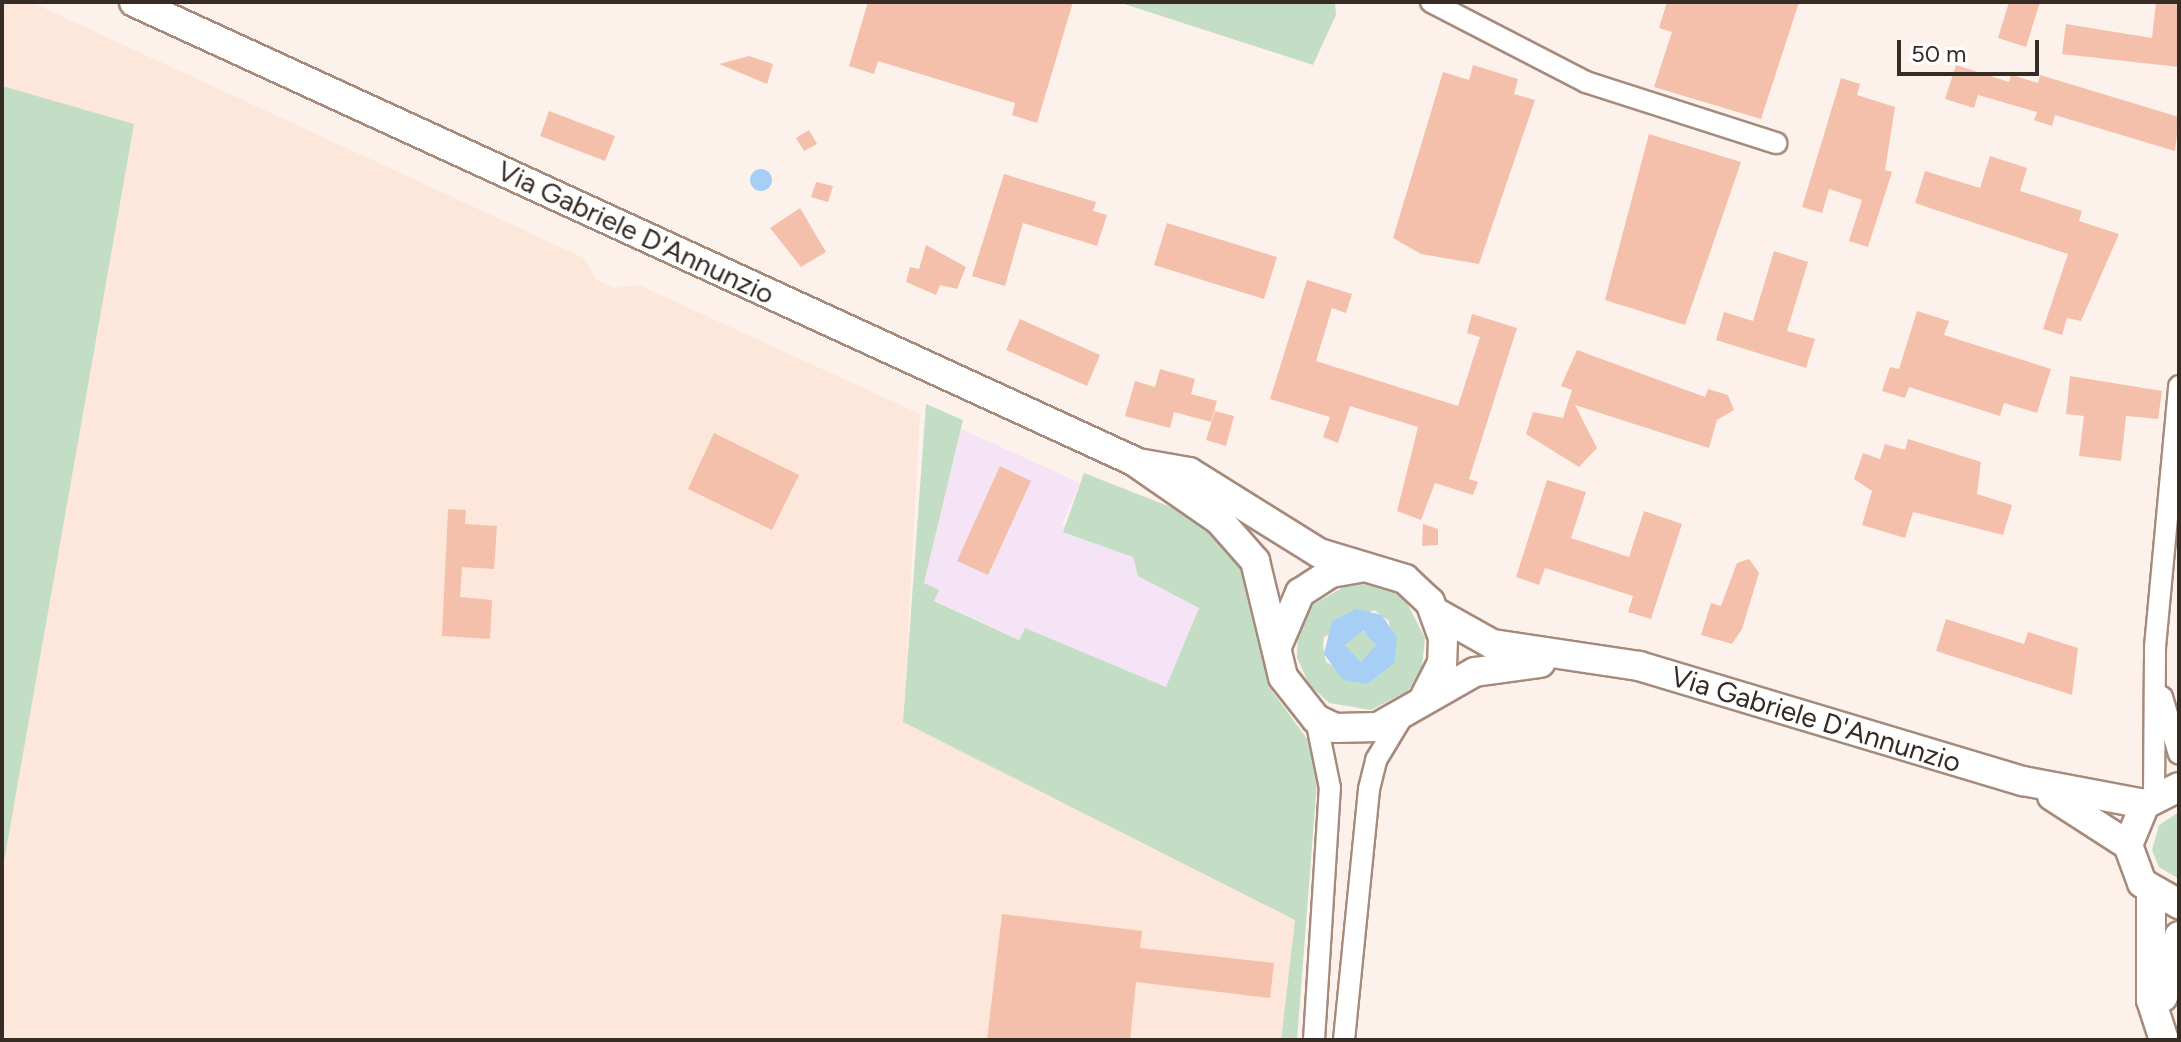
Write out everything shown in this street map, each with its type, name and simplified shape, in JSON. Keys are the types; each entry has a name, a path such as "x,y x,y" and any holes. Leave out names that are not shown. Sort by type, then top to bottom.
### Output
{"main road":[{"name":"Via Gabriele D'Annunzio","path":"134,2 1138,463"},
{"path":"1138,463 1189,472 1299,544 1405,579 1435,612 1492,644 1609,661"},
{"path":"1138,463 1238,539 1264,582 1283,677 1316,719 1353,729 1402,717 1425,696 1442,663 1435,612"},
{"path":"1278,644 1289,608 1307,587 1331,573 1368,568"},
{"name":"Via Gabriele D'Annunzio","path":"1609,661 2023,781 2159,796"},
{"path":"1425,696 1513,663 1609,661"},
{"name":"Via Gabriele D'Annunzio","path":"2023,781 2128,845"},
{"path":"2159,796 2128,845 2134,872 2151,893 2179,904"},
{"path":"2151,893 2150,992 2162,1031"},
{"path":"2162,1031 2179,936"}],"street":[{"path":"1431,2 1586,82 1776,143"},
{"path":"2159,796 2154,666 2179,386"},
{"path":"2154,666 2179,754"},
{"path":"1344,1040 1358,877 1376,760 1402,717"},
{"path":"1314,1040 1328,873 1330,762 1316,719"}],"shaded area":[{"path":"2,2 31,2 584,258 597,280 615,288 639,285 920,414 903,722 1295,920 1281,1040 2,1040"},
{"path":"961,429 1080,483 1062,525 1133,557 1138,576 1196,604 1200,616 1166,687 1025,628 1020,640 934,600 924,583"}],"green space":[{"path":"1118,2 1335,2 1336,15 1313,65"},
{"path":"2,86 134,124 2,873"},
{"path":"926,404 963,420 924,583 939,590 934,601 1019,640 1025,628 1166,687 1199,608 1138,576 1133,557 1063,532 1084,473 1186,513 1213,531 1245,572 1259,611 1269,687 1310,743 1318,769 1297,1040 1281,1040 1295,920 903,722"},
{"path":"1352,582 1378,584 1405,599 1425,638 1422,667 1408,691 1371,710 1329,703 1309,684 1297,658 1298,630 1311,606","holes":["1374,610 1389,621 1394,664 1368,684 1326,662 1324,637"]},
{"path":"1361,632 1372,636 1376,647 1372,658 1361,662 1350,658 1346,647 1350,636"},
{"path":"2179,812 2179,879 2159,867 2152,850 2159,825"}],"water":[{"path":"761,169 772,180 761,191 750,180"},
{"path":"1356,609 1382,615 1397,638 1394,664 1368,684 1343,680 1324,654 1332,621","holes":["1363,631 1376,645 1361,662 1345,645"]}],"building":[{"path":"868,2 1073,2 1037,123 1012,115 1015,103 878,61 874,74 849,66"},
{"path":"1667,2 1799,2 1761,119 1654,87 1672,32 1659,28"},
{"path":"2009,2 2040,2 2026,47 1998,38"},
{"path":"2156,2 2179,2 2179,67 2062,54 2066,24 2152,38"},
{"path":"749,56 773,64 767,84 719,64"},
{"path":"1473,65 1518,79 1514,94 1535,100 1479,264 1421,254 1393,238 1443,72 1469,80"},
{"path":"1956,65 2009,82 2011,75 2038,83 2040,75 2179,117 2175,151 2055,115 2052,126 2034,120 2037,112 1978,95 1974,108 1945,99"},
{"path":"1841,78 1860,84 1857,95 1895,107 1885,170 1892,172 1868,247 1849,241 1862,200 1829,189 1822,213 1802,207"},
{"path":"549,111 615,136 605,161 540,136"},
{"path":"809,130 817,144 804,151 796,138"},
{"path":"1649,134 1741,162 1685,325 1605,300"},
{"path":"1990,156 2027,168 2020,191 2082,211 2079,221 2119,234 2081,321 2067,318 2062,335 2043,329 2068,254 1915,203 1925,171 1980,188"},
{"path":"1004,174 1096,202 1093,211 1107,215 1097,246 1023,223 1005,286 972,276"},
{"path":"816,182 833,186 828,202 811,197"},
{"path":"800,208 826,252 801,267 770,228"},
{"path":"1167,223 1277,257 1264,299 1154,265"},
{"path":"926,245 966,267 957,289 940,285 936,295 906,282 910,267 919,269"},
{"path":"1774,251 1808,262 1787,331 1815,339 1806,368 1716,340 1724,312 1753,321"},
{"path":"1307,280 1352,294 1346,313 1332,308 1316,361 1458,406 1480,337 1467,333 1472,314 1517,328 1469,479 1478,482 1473,495 1435,483 1421,520 1397,511 1418,427 1350,406 1338,443 1323,437 1330,417 1270,399"},
{"path":"1917,311 1949,321 1944,335 2051,369 2037,413 2004,403 2000,416 1909,387 1905,398 1882,391 1890,367 1899,369"},
{"path":"1020,319 1100,355 1087,386 1006,350"},
{"path":"1577,350 1705,397 1708,389 1728,395 1734,410 1717,420 1709,448 1575,405 1597,448 1579,467 1526,434 1533,412 1563,418 1572,390 1561,386"},
{"path":"1160,369 1195,379 1191,394 1217,401 1211,422 1174,412 1170,428 1125,416 1135,381 1155,387"},
{"path":"2070,376 2162,391 2158,419 2126,416 2121,461 2079,456 2084,416 2066,414"},
{"path":"1215,411 1234,416 1226,446 1206,440"},
{"path":"714,433 799,475 772,530 688,489"},
{"path":"1908,439 1981,462 1977,494 2012,505 2003,535 1913,512 1905,538 1862,525 1872,491 1854,479 1863,453 1880,459 1885,444 1905,450"},
{"path":"1000,466 1031,481 988,575 957,561"},
{"path":"1547,480 1586,492 1571,538 1629,557 1644,511 1682,524 1651,619 1628,612 1633,596 1545,568 1539,585 1516,577"},
{"path":"448,509 466,510 465,524 497,526 494,569 462,567 460,597 492,600 490,639 442,636"},
{"path":"1423,524 1438,529 1438,545 1422,546"},
{"path":"1749,559 1759,573 1742,629 1732,644 1701,635 1711,603 1721,606 1737,563"},
{"path":"1946,619 2024,644 2028,632 2078,648 2072,695 1936,651"},
{"path":"1002,914 1142,931 1140,948 1274,963 1270,998 1136,982 1130,1040 987,1040"}]}
